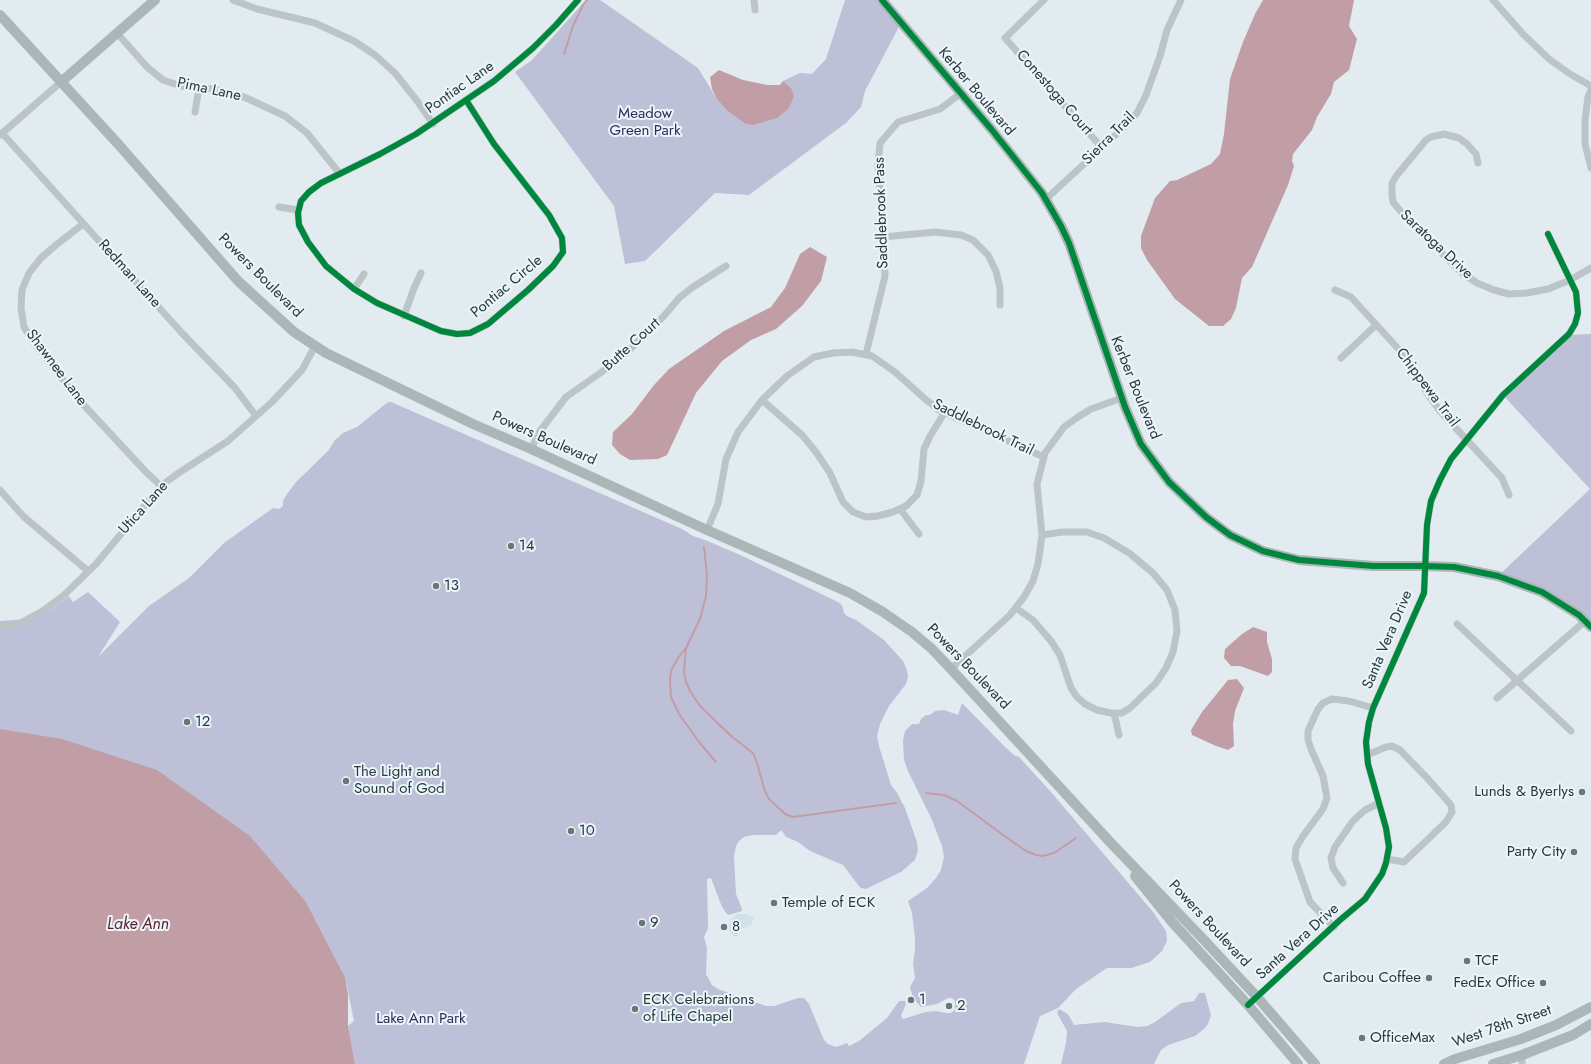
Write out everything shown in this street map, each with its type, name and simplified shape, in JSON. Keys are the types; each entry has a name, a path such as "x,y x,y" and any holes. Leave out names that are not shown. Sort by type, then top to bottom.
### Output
{"main road":[{"path":"60,82 155,0"},
{"name":"Kerber Boulevard","path":"885,1 960,94 992,130 1046,199 1069,243 1122,398 1141,444 1169,482 1206,518 1230,535 1263,551 1299,560 1373,566 1425,566 1454,568 1498,576 1542,592 1579,615 1588,624"},
{"name":"Powers Boulevard","path":"0,15 119,145 238,281 294,332 326,353 432,405 531,448 707,530 850,593 912,632 932,649 1110,842 1157,889 1257,997 1315,1064"},
{"name":"Powers Boulevard","path":"1110,842 1172,922 1248,1005 1298,1064"},
{"name":"West 78th Street","path":"1444,1064 1455,1058 1521,1039 1591,1007"},
{"name":"West 78th Street","path":"1493,1064 1522,1059 1573,1035 1591,1024"}],"street":[{"path":"233,0 257,9 315,22 354,41 375,55 395,73 433,124"},
{"name":"Pontiac Lane","path":"340,174 380,154 433,124 494,81 525,56 556,25 578,0"},
{"path":"754,0 755,10"},
{"name":"Conestoga Court","path":"1044,0 1005,38 1102,148"},
{"name":"Sierra Trail","path":"1046,199 1102,148 1137,113 1146,95 1160,56 1167,30 1181,0"},
{"path":"1493,0 1523,34 1549,59 1570,74 1591,86"},
{"name":"Pima Lane","path":"117,33 147,67 163,80 181,86 213,89 244,97 285,116 307,133 340,174"},
{"path":"1,134 60,82"},
{"path":"195,112 199,88"},
{"path":"1591,90 1588,97 1585,120 1585,144 1591,168"},
{"name":"Saddlebrook Pass","path":"866,354 884,276 878,165 880,143 898,122 940,109 960,94"},
{"name":"Pontiac Circle","path":"298,210 299,225 308,242 326,266 354,289 377,303 441,331 457,334 470,333 488,324 528,290 553,266 563,252 562,238 549,215 494,144 466,100"},
{"name":"Redman Lane","path":"1,134 181,332 235,388 256,416"},
{"name":"Saratoga Drive","path":"1478,163 1476,154 1456,136 1444,134 1426,140 1392,183 1393,202 1406,218 1461,272 1477,283 1509,294 1528,293 1548,289 1570,280 1591,268"},
{"path":"279,207 298,210 301,201 309,192 321,183 340,174"},
{"name":"Shawnee Lane","path":"83,224 41,258 29,273 22,290 21,308 24,327 37,347 81,402 145,471 161,486"},
{"path":"883,237 935,232 961,235 973,240 988,255 996,271 1000,288 1000,305"},
{"name":"Santa Vera Drive","path":"1248,1005 1365,900 1382,874 1389,847 1387,834 1368,764 1366,742 1373,708 1424,593 1427,525 1431,501 1451,459 1503,395 1569,334 1575,324 1578,313 1576,292 1548,234"},
{"name":"Butte Court","path":"531,448 540,430 566,397 620,359 680,298 693,287 726,266"},
{"path":"404,316 421,273"},
{"path":"354,289 364,274"},
{"name":"Chippewa Trail","path":"1335,290 1351,297 1403,354 1440,411 1467,438 1502,478 1509,495"},
{"path":"1341,358 1376,325"},
{"name":"Utica Lane","path":"0,626 6,627 20,623 41,612 63,596 96,564 161,486 228,441 272,402 302,370 315,346"},
{"name":"Saddlebrook Trail","path":"707,530 718,504 726,460 738,432 762,400 787,376 814,357 833,353 852,352 872,356 895,372 924,398 945,412 1044,457"},
{"path":"951,669 1016,608 1033,581 1038,564 1042,535 1037,484 1044,457 1053,440 1064,427 1091,409 1122,398"},
{"path":"762,400 802,435 816,452 830,473 843,502 853,512 866,517 878,516 900,509 906,506 917,495 922,475 924,449 945,412"},
{"path":"0,490 23,516 88,571"},
{"path":"900,509 919,534"},
{"path":"1016,608 1033,620 1052,641 1060,655 1071,688 1077,697 1085,704 1097,710 1114,713 1122,712 1141,699 1166,668 1173,652 1177,631 1175,610 1167,590 1153,573 1129,553 1104,538 1087,532 1062,532 1042,535"},
{"path":"1457,624 1571,731"},
{"path":"1498,698 1588,624"},
{"path":"1334,927 1310,902 1295,859 1296,848 1323,809 1326,798 1324,776 1311,749 1308,740 1308,731 1318,709 1328,701 1341,700 1373,708"},
{"path":"1114,713 1119,735"},
{"path":"1367,755 1386,746 1392,746 1400,750 1451,805 1452,812 1446,822 1404,862 1387,859"},
{"path":"1343,883 1333,868 1330,858 1335,847 1353,821 1365,810 1379,804"}],"green space":[{"name":"Meadow Green Park","path":"586,0 600,0 698,68 717,99 791,88 783,81 800,73 812,74 826,59 845,0 881,0 901,23 865,91 861,107 846,123 749,195 715,193 645,261 625,264 614,206 515,72 532,60"},
{"path":"1591,334 1591,627 1542,592 1498,576 1590,489 1503,395 1568,335"},
{"name":"Lake Ann Park","path":"388,402 682,529 693,536 738,554 834,600 841,604 844,613 847,616 856,620 884,640 903,661 908,677 906,684 889,706 880,724 877,736 891,785 905,808 917,842 918,851 915,860 901,872 866,889 861,888 858,885 843,865 810,851 798,842 786,837 782,831 776,835 753,835 744,837 736,846 734,856 736,894 742,911 729,915 727,914 722,907 711,878 707,879 708,928 704,937 707,948 706,974 712,985 718,989 766,1006 774,1006 798,998 804,998 809,1004 824,1040 828,1044 836,1047 847,1043 849,1046 859,1041 887,1018 899,1001 905,1001 906,1004 901,1016 903,1019 926,1012 936,1011 951,1013 955,1010 955,1001 952,998 948,998 937,1004 921,1007 913,998 910,987 915,978 913,963 915,938 912,913 908,901 927,888 936,878 941,870 944,857 942,846 932,820 904,760 903,741 905,731 912,724 919,724 921,719 935,711 944,710 958,715 962,703 1004,746 1015,756 1019,757 1051,792 1153,912 1166,931 1167,941 1162,951 1150,962 1131,968 1107,968 1076,989 1058,1008 1040,1016 1024,1064 355,1064 348,1026 354,1021 345,977 306,902 0,737 0,621 29,619 50,610 69,596 73,602 88,592 120,622 98,657 149,606 189,578 224,543 273,508 279,509 283,506 283,501 296,482 328,451 335,440 343,433 357,427"},
{"path":"1199,993 1205,993 1211,1015 1208,1024 1195,1036 1168,1045 1161,1050 1154,1064 1061,1064 1067,1031 1057,1013 1059,1009 1068,1014 1074,1025 1104,1022 1138,1027 1147,1026 1181,1003 1194,1001"}],"shaded area":[{"path":"738,914 745,914 754,917 751,925 741,929 737,937 732,935 728,928 731,919"}],"water":[{"path":"1263,0 1354,0 1349,26 1357,39 1349,70 1334,82 1331,94 1317,117 1312,130 1293,154 1292,161 1294,166 1288,185 1252,267 1242,278 1236,308 1231,319 1223,326 1209,326 1175,299 1147,260 1141,248 1141,236 1155,198 1170,181 1177,180 1211,164 1220,154 1224,134 1230,79 1243,42 1255,14"},
{"path":"719,70 743,80 767,85 780,85 783,81 791,88 794,96 789,108 777,118 753,125 746,124 728,111 717,99 712,89 710,77"},
{"path":"810,247 827,257 821,281 802,306 776,329 751,340 722,361 696,393 667,455 658,459 630,460 620,454 612,445 613,432 632,414 654,385 669,369 724,331 771,307 785,288 800,254"},
{"path":"1253,627 1267,632 1267,642 1272,659 1272,672 1268,676 1240,666 1231,666 1224,658 1225,649 1242,634"},
{"path":"1237,679 1244,688 1235,711 1233,724 1234,746 1228,750 1192,735 1191,730 1202,712 1228,680"},
{"name":"Lake Ann","path":"0,729 62,739 157,770 250,836 306,902 345,977 348,995 348,1026 355,1064 0,1064"}],"waterway":[{"path":"564,54 573,26 587,0"},
{"path":"704,547 707,575 706,596 700,619 686,648 684,672 686,682 700,706 731,736 753,753 769,799 785,814 793,817 896,803"},
{"path":"685,649 671,671 671,697 679,714 699,742 716,762"},
{"path":"926,793 944,795 957,801 1026,851 1036,855 1043,856 1054,853 1076,838"}],"cycle path":[{"path":"466,100 494,144 549,215 562,238 563,252 553,266 528,290 488,324 470,333 457,334 441,331 377,303 354,289 326,266 308,242 299,225 298,213 301,201 309,192 321,183 380,154 416,134 494,81 533,48 578,0"},
{"path":"882,0 992,130 1042,193 1069,243 1125,407 1141,444 1169,482 1206,517 1230,535 1263,551 1299,560 1373,566 1454,567 1498,576 1542,592 1579,615 1591,627"},
{"path":"1248,1005 1340,920 1365,899 1382,874 1389,847 1386,828 1368,764 1366,742 1369,722 1373,708 1424,593 1427,525 1431,501 1440,480 1451,459 1503,395 1569,334 1575,324 1578,313 1576,292 1548,234"}],"place":[{"name":"14","path":"511,546"},
{"name":"13","path":"436,586"},
{"name":"12","path":"187,722"},
{"name":"The Light and Sound of God","path":"346,781"},
{"name":"Lunds & Byerlys","path":"1582,792"},
{"name":"10","path":"571,831"},
{"name":"Party City","path":"1574,852"},
{"name":"Temple of ECK","path":"774,903"},
{"name":"9","path":"642,923"},
{"name":"8","path":"724,927"},
{"name":"TCF","path":"1467,961"},
{"name":"Caribou Coffee","path":"1429,978"},
{"name":"FedEx Office","path":"1543,983"},
{"name":"1","path":"911,1000"},
{"name":"2","path":"949,1006"},
{"name":"ECK Celebrations of Life Chapel","path":"635,1009"},
{"name":"OfficeMax","path":"1362,1038"}]}
